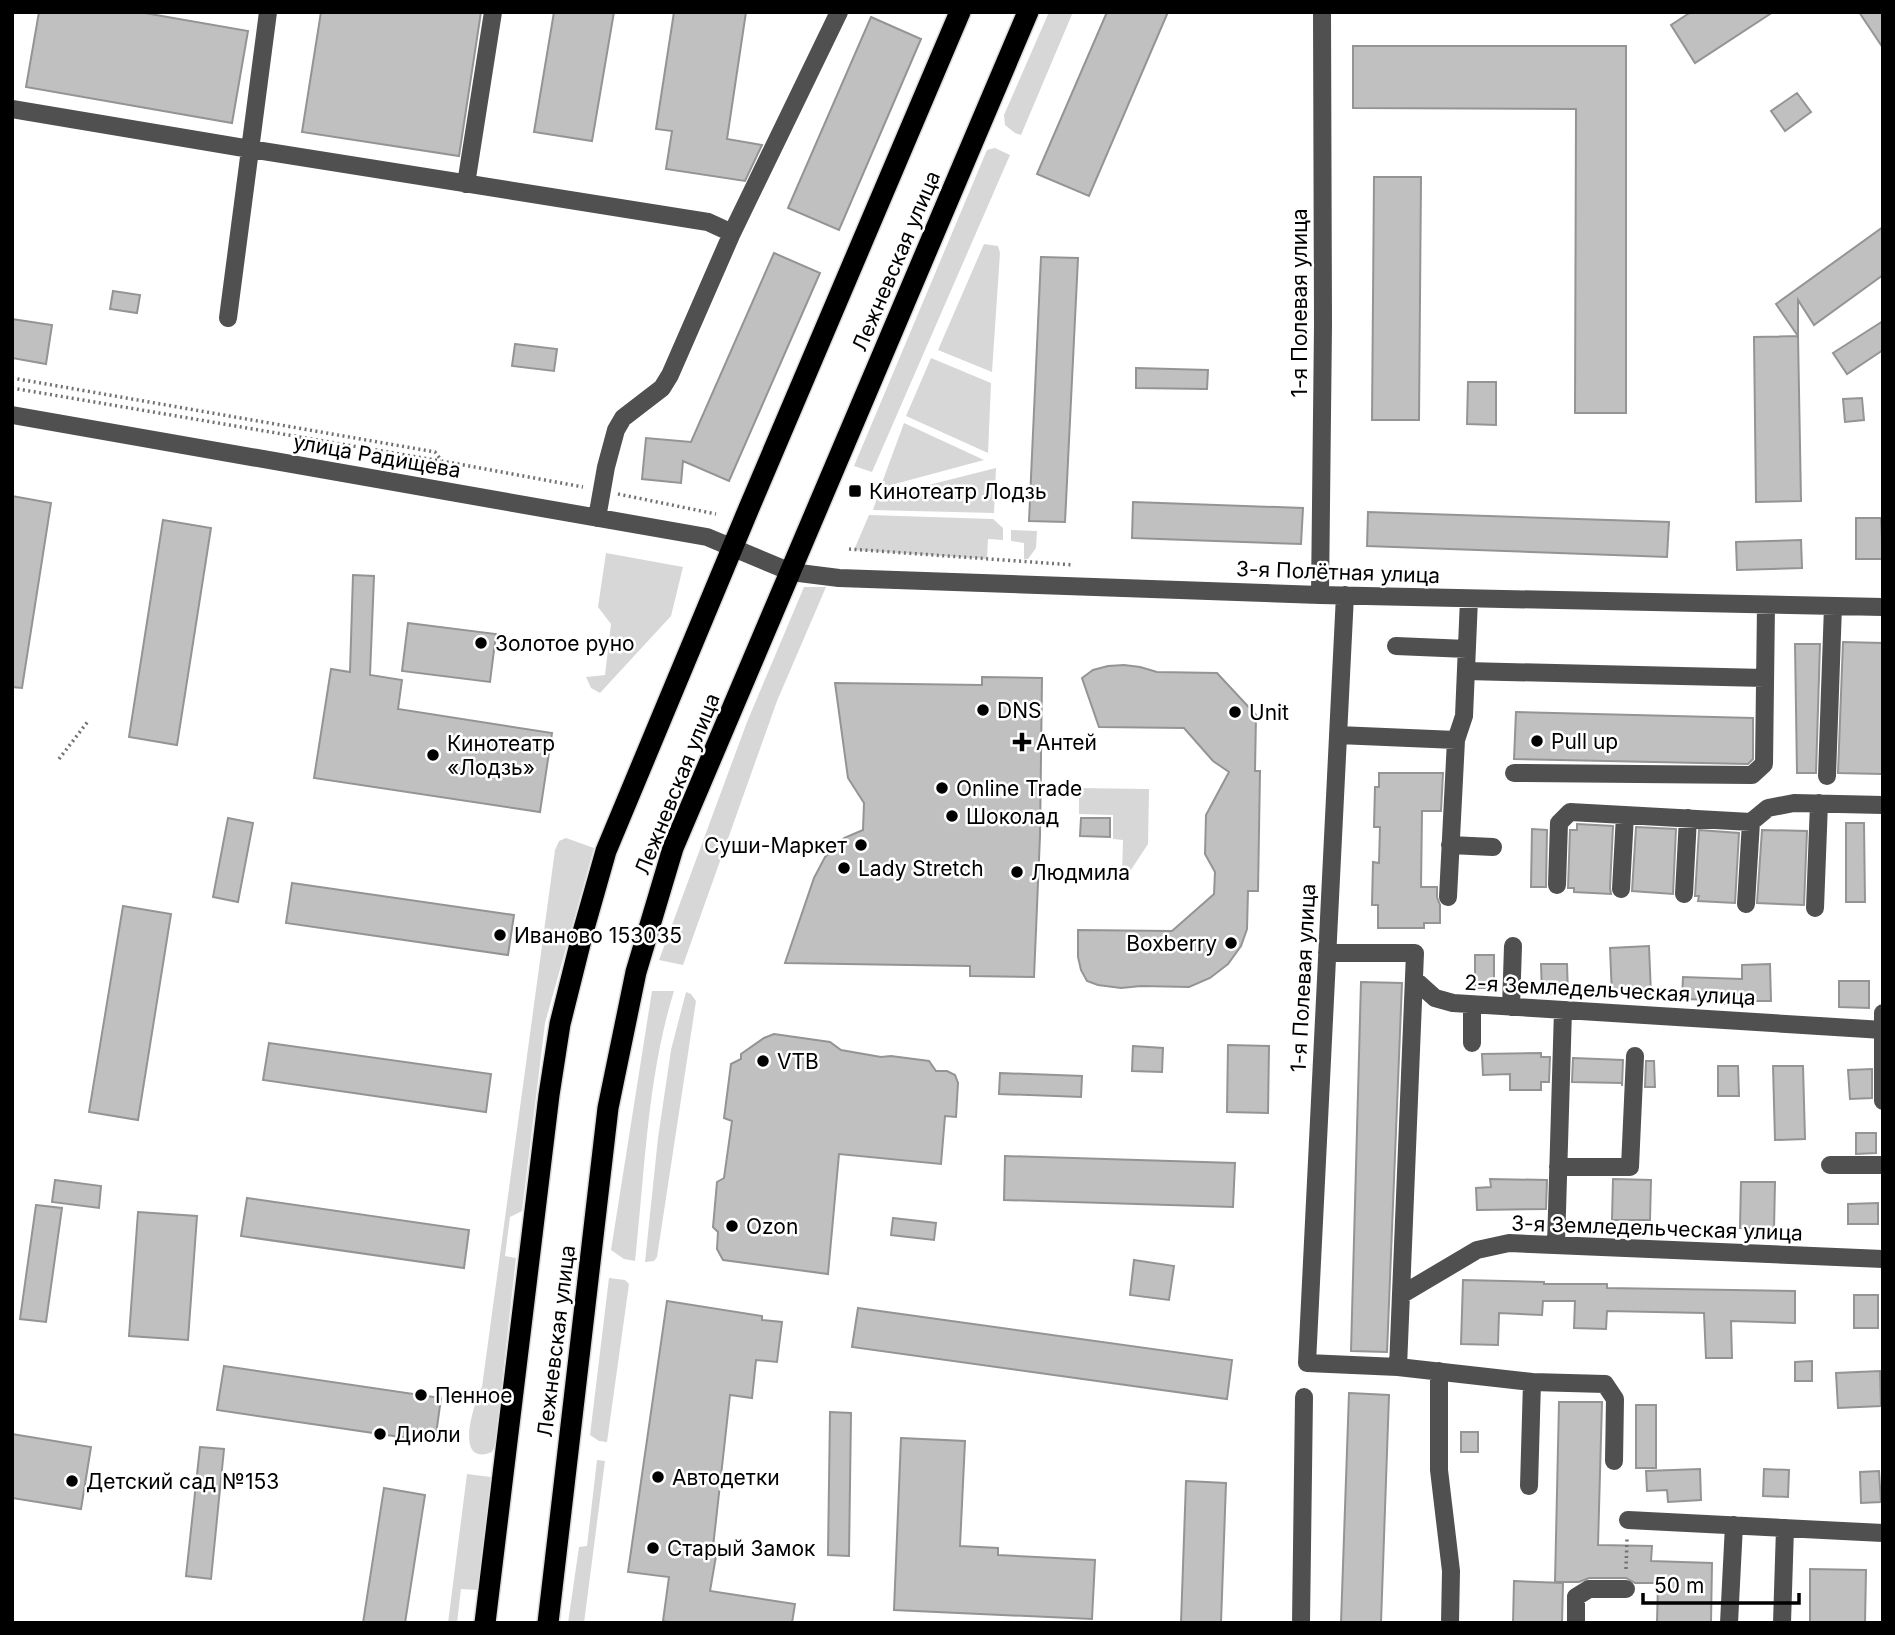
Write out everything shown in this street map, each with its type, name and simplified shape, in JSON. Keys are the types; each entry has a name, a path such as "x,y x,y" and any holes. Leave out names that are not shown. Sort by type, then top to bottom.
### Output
{"highway":[{"name":"Лежневская улица","path":"485,1623 560,1024 606,851 960,12"},
{"name":"Лежневская улица","path":"548,1623 608,1108 636,972 673,848 1028,12"}],"street":[{"path":"228,318 268,12"},
{"path":"466,184 494,12"},
{"path":"597,518 615,430 623,418 662,388 670,375 732,233 839,12"},
{"name":"1-я Полевая улица","path":"1320,595 1322,12"},
{"path":"12,108 708,222 732,233"},
{"name":"улица Радищева","path":"12,415 707,537 733,548"},
{"name":"3-я Полётная улица","path":"733,548 791,572 839,578 1320,595 1883,607"},
{"name":"1-я Полевая улица","path":"1345,595 1307,1363 1398,1367"},
{"path":"1448,897 1455,740 1464,716 1469,599"},
{"path":"1514,773 1752,775 1764,764 1766,605"},
{"path":"1827,776 1833,606"},
{"path":"1396,646 1467,649"},
{"path":"1466,671 1765,678"},
{"path":"1338,735 1455,740"},
{"path":"1557,886 1559,823 1570,812 1751,822 1768,808 1794,803 1883,805"},
{"path":"1815,908 1819,803"},
{"path":"1621,889 1625,815"},
{"path":"1684,894 1688,818"},
{"path":"1746,904 1751,822"},
{"path":"1450,845 1493,847"},
{"path":"1511,1007 1513,946"},
{"path":"1327,953 1415,953 1398,1367 1532,1382 1605,1384 1615,1399 1614,1461"},
{"name":"2-я Земледельческая улица","path":"1415,980 1435,998 1453,1003 1882,1030"},
{"path":"1472,1005 1472,1043"},
{"path":"1556,1245 1563,1010"},
{"path":"1883,1013 1883,1101"},
{"path":"1558,1167 1630,1167 1635,1056"},
{"path":"1830,1165 1883,1165"},
{"name":"3-я Земледельческая улица","path":"1401,1295 1477,1250 1509,1243 1883,1259"},
{"path":"1439,1371 1439,1470 1451,1571 1450,1623"},
{"path":"1529,1486 1532,1382"},
{"path":"1301,1623 1304,1397"},
{"path":"1628,1520 1883,1533"},
{"path":"1729,1623 1734,1525"},
{"path":"1782,1623 1785,1528"},
{"path":"1576,1623 1576,1597 1589,1589 1626,1589"}],"path":[{"path":"12,378 435,452 442,461"},
{"path":"12,387 442,461 716,514"},
{"path":"849,550 1083,566"},
{"path":"60,759 89,720"},
{"path":"1626,1589 1628,1520"}],"shaded area":[{"path":"1049,12 1073,12 1021,135 1005,125 1004,115"},
{"path":"995,148 1010,155 872,472 854,466 987,150"},
{"path":"984,244 998,246 1000,253 992,372 938,350"},
{"path":"931,358 991,383 988,453 906,416"},
{"path":"904,423 984,460 880,488"},
{"path":"996,468 994,513 873,510 877,498"},
{"path":"869,515 993,519 1003,528 1003,540 988,539 987,559 854,550"},
{"path":"1011,530 1037,531 1036,548 1028,559 1024,559 1024,543 1011,541"},
{"path":"606,553 683,567 671,616 600,693 591,688 586,677 605,675 611,624 598,607"},
{"path":"804,587 826,587 777,701 683,965 659,960 747,722"},
{"path":"1079,788 1149,789 1148,844 1129,873 1122,873 1123,840 1113,839 1113,815 1079,814"},
{"path":"566,838 594,848 545,1023 522,1211 510,1217 505,1256 516,1258 495,1445 492,1452 480,1454 473,1451 469,1431 482,1387 555,850 559,841"},
{"path":"652,991 674,991 652,1091 635,1261 624,1259 611,1250"},
{"path":"686,992 696,1001 657,1257 654,1261 645,1262 658,1138 671,1050"},
{"path":"609,1278 625,1280 629,1284 607,1442 599,1441 590,1435"},
{"path":"597,1460 605,1461 584,1623 568,1623 579,1547 587,1546"},
{"path":"467,1474 491,1477 478,1590 461,1589 457,1623 448,1623"}],"building":[{"path":"39,12 139,12 248,31 232,123 26,87"},
{"path":"321,12 481,12 459,156 302,132"},
{"path":"554,12 614,12 592,141 534,132"},
{"path":"674,12 746,12 727,139 762,145 745,181 666,169 672,131 656,129"},
{"path":"1107,12 1168,12 1089,196 1037,174"},
{"path":"1691,12 1773,12 1695,63 1671,25"},
{"path":"1859,12 1883,12 1883,48"},
{"path":"871,17 921,39 839,230 788,208"},
{"path":"1353,46 1626,46 1626,413 1575,413 1576,109 1353,108"},
{"path":"1797,93 1811,112 1785,131 1771,111"},
{"path":"1374,177 1421,177 1419,420 1372,420"},
{"path":"1883,227 1883,275 1814,325 1798,300 1798,336 1776,304"},
{"path":"774,253 820,273 729,481 683,461 681,483 642,479 646,438 691,442"},
{"path":"1041,257 1078,258 1065,522 1029,521"},
{"path":"113,291 140,295 137,313 110,309"},
{"path":"12,319 52,325 46,364 12,358"},
{"path":"1883,321 1883,350 1847,374 1833,353"},
{"path":"1798,336 1801,501 1756,502 1754,337"},
{"path":"515,344 557,349 554,371 512,366"},
{"path":"1136,368 1208,370 1207,389 1136,388"},
{"path":"1468,382 1496,382 1496,425 1467,424"},
{"path":"1862,398 1864,420 1845,422 1843,399"},
{"path":"12,496 51,503 22,688 12,687"},
{"path":"1133,502 1303,508 1301,544 1132,538"},
{"path":"1368,512 1669,522 1667,557 1367,546"},
{"path":"1856,518 1881,518 1883,559 1856,559"},
{"path":"163,520 211,528 177,745 129,737"},
{"path":"1801,540 1802,568 1737,570 1736,542"},
{"name":"Кинотеатр «Лодзь»","path":"353,575 374,576 370,675 402,680 398,709 552,733 540,812 314,778 331,669 350,672"},
{"path":"408,623 496,634 490,682 402,671"},
{"path":"1843,642 1883,643 1882,774 1838,773"},
{"path":"1795,644 1820,644 1816,773 1797,773"},
{"path":"1124,665 1157,672 1217,673 1256,715 1255,771 1260,771 1258,891 1248,891 1247,929 1241,946 1228,964 1210,978 1189,987 1121,988 1098,985 1087,981 1078,957 1078,930 1172,931 1214,894 1215,872 1205,854 1206,815 1229,772 1213,761 1184,728 1099,727 1082,678 1093,670"},
{"name":"Шоколад","path":"982,677 1042,678 1040,836 1034,977 970,976 970,966 785,963 814,878 825,857 844,838 863,830 864,803 848,778 835,683 982,685"},
{"path":"1516,712 1753,718 1753,759 1748,764 1514,759"},
{"path":"1379,773 1443,773 1441,811 1422,811 1421,887 1437,887 1440,923 1424,923 1424,928 1378,928 1378,905 1372,905 1373,862 1379,863 1380,827 1374,827 1375,787 1379,787"},
{"path":"228,818 253,823 238,902 213,897"},
{"path":"1081,818 1110,818 1110,837 1080,836"},
{"path":"1846,823 1864,823 1865,902 1846,902"},
{"path":"1577,824 1613,826 1611,894 1574,892 1574,888 1568,888 1570,830 1577,830"},
{"path":"1636,827 1676,829 1673,894 1632,891"},
{"path":"1532,829 1547,830 1546,887 1531,887"},
{"path":"1699,830 1739,833 1735,903 1698,901 1699,896 1695,896"},
{"path":"1762,830 1807,831 1804,905 1757,903"},
{"path":"292,883 514,915 508,955 286,923"},
{"path":"123,906 171,914 138,1120 89,1112"},
{"path":"1649,946 1651,994 1612,995 1610,948"},
{"path":"1475,955 1494,955 1494,988 1475,988"},
{"path":"1541,964 1567,964 1568,994 1542,994"},
{"path":"1770,964 1771,1001 1717,1004 1717,1000 1682,999 1683,977 1742,979 1742,965"},
{"path":"1839,981 1869,981 1869,1008 1839,1007"},
{"path":"1361,982 1402,983 1387,1352 1351,1351"},
{"path":"774,1034 830,1042 841,1050 881,1057 929,1061 936,1071 947,1071 955,1075 958,1083 956,1117 945,1116 941,1164 839,1154 828,1274 723,1260 717,1249 718,1232 713,1227 717,1182 724,1178 732,1121 724,1118 731,1064 741,1059 741,1054"},
{"path":"269,1043 491,1074 486,1112 263,1080"},
{"path":"1228,1045 1269,1046 1268,1113 1227,1112"},
{"path":"1133,1046 1163,1048 1162,1072 1132,1071"},
{"path":"1541,1053 1541,1057 1550,1057 1549,1082 1541,1082 1541,1090 1510,1090 1510,1074 1483,1075 1482,1054"},
{"path":"1573,1058 1623,1060 1622,1086 1622,1083 1572,1082"},
{"path":"1646,1061 1654,1061 1655,1087 1645,1087"},
{"path":"1718,1066 1738,1066 1739,1096 1718,1096"},
{"path":"1773,1066 1803,1066 1805,1139 1775,1140"},
{"path":"1872,1069 1872,1098 1850,1099 1848,1070"},
{"path":"1000,1073 1082,1076 1081,1097 999,1094"},
{"path":"1856,1133 1876,1133 1876,1153 1856,1154"},
{"path":"1005,1156 1235,1163 1233,1207 1004,1200"},
{"path":"1490,1179 1547,1180 1546,1209 1477,1210 1476,1188 1491,1187"},
{"path":"1613,1179 1651,1180 1650,1220 1612,1220"},
{"path":"55,1180 101,1186 99,1208 52,1202"},
{"path":"1741,1182 1775,1182 1774,1229 1740,1228"},
{"path":"247,1198 469,1230 464,1268 241,1236"},
{"path":"1878,1203 1878,1224 1848,1224 1848,1204"},
{"path":"36,1205 62,1208 46,1322 20,1319"},
{"path":"138,1212 197,1216 188,1340 129,1336"},
{"path":"893,1218 936,1223 934,1240 891,1235"},
{"path":"1134,1260 1174,1266 1169,1300 1130,1295"},
{"path":"1463,1280 1607,1284 1607,1288 1795,1291 1795,1323 1731,1321 1732,1358 1706,1358 1704,1313 1607,1311 1606,1329 1574,1328 1575,1301 1543,1301 1542,1315 1499,1313 1498,1345 1461,1344"},
{"path":"1854,1295 1878,1295 1878,1328 1854,1328"},
{"path":"667,1301 762,1316 762,1320 782,1322 777,1362 756,1360 752,1398 730,1395 712,1556 716,1556 710,1591 795,1604 792,1623 663,1621 669,1577 628,1572"},
{"path":"858,1308 1232,1360 1227,1399 852,1347"},
{"path":"1812,1361 1812,1381 1795,1381 1795,1362"},
{"path":"224,1366 441,1398 435,1442 217,1410"},
{"path":"1880,1371 1881,1406 1838,1408 1836,1373"},
{"path":"1349,1393 1389,1395 1381,1623 1341,1623"},
{"path":"1559,1402 1602,1402 1598,1545 1652,1546 1651,1561 1712,1563 1711,1623 1657,1623 1658,1583 1635,1583 1626,1578 1555,1582"},
{"path":"1636,1405 1656,1405 1656,1468 1636,1468"},
{"path":"830,1412 851,1413 849,1556 828,1555"},
{"path":"1461,1432 1478,1432 1478,1452 1461,1452"},
{"path":"12,1434 91,1447 81,1509 12,1498"},
{"path":"901,1438 965,1441 960,1546 998,1548 998,1555 1095,1560 1092,1619 894,1610"},
{"path":"200,1447 224,1449 211,1579 186,1576"},
{"path":"1700,1469 1701,1500 1668,1502 1667,1490 1647,1491 1646,1471"},
{"path":"1764,1469 1789,1470 1788,1497 1763,1496"},
{"path":"1879,1471 1881,1502 1861,1503 1860,1472"},
{"path":"1186,1481 1226,1483 1221,1623 1181,1623"},
{"path":"384,1488 425,1495 405,1623 363,1623"},
{"path":"1810,1569 1866,1570 1865,1623 1810,1623"},
{"path":"1514,1581 1563,1583 1562,1623 1513,1623"}],"place":[{"name":"Кинотеатр Лодзь","path":"855,491"},
{"name":"Золотое руно","path":"481,643"},
{"name":"DNS","path":"983,710"},
{"name":"Unit","path":"1235,712"},
{"name":"Pull up","path":"1537,741"},
{"name":"Антей","path":"1022,742"},
{"name":"Кинотеатр «Лодзь»","path":"433,755"},
{"name":"Online Trade","path":"942,788"},
{"name":"Шоколад","path":"952,816"},
{"name":"Суши-Маркет","path":"861,845"},
{"name":"Lady Stretch","path":"844,868"},
{"name":"Людмила","path":"1017,872"},
{"name":"Иваново 153035","path":"500,935"},
{"name":"Boxberry","path":"1231,943"},
{"name":"VTB","path":"763,1061"},
{"name":"Ozon","path":"732,1226"},
{"name":"Пенное","path":"421,1395"},
{"name":"Диоли","path":"380,1434"},
{"name":"Автодетки","path":"658,1477"},
{"name":"Детский сад №153","path":"72,1481"},
{"name":"Старый Замок","path":"653,1548"}]}
